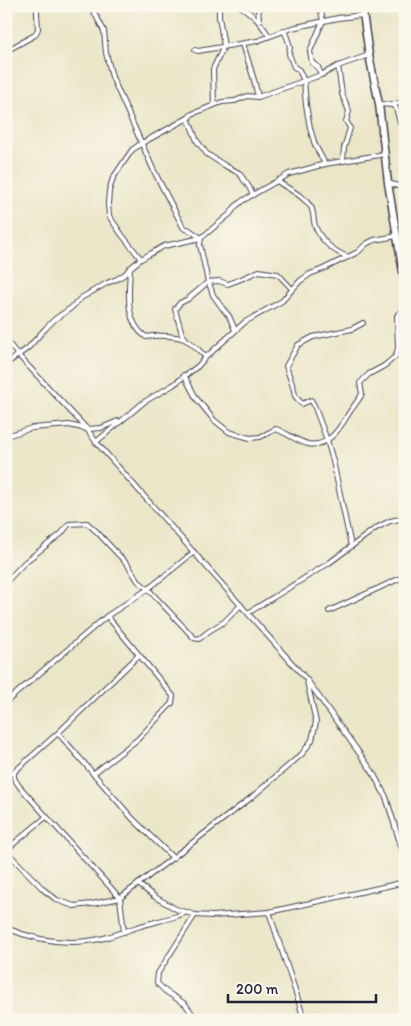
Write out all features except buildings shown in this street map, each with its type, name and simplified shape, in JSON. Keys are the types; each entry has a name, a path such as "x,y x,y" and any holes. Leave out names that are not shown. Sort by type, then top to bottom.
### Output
{"main road":[{"path":"362,6 379,104 388,183 405,284"}],"street":[{"path":"6,51 35,35 38,29 37,6"},
{"path":"91,6 104,32 106,53 112,77 154,171 183,227 201,238"},
{"path":"214,105 213,69 224,46 219,6"},
{"path":"240,6 259,21 269,36"},
{"path":"258,6 259,21"},
{"path":"320,6 324,21 310,51 312,64 318,67 322,75"},
{"path":"195,50 257,41 284,30 363,15"},
{"path":"284,30 294,67 299,70 304,81 310,128 315,145 325,164"},
{"path":"242,44 258,97"},
{"path":"141,259 109,216 108,204 113,178 132,150 192,114 214,105 235,101 247,96 258,97 322,75 338,66 370,55"},
{"path":"338,66 342,94 348,111 346,120 350,128 344,148 343,160"},
{"path":"379,104 392,105 405,101"},
{"path":"392,105 396,108 400,123 405,126"},
{"path":"188,118 197,141 207,154 239,173 252,195"},
{"path":"6,364 28,348 55,319 81,298 125,274 141,259 164,246 201,238 230,214 242,200 289,174 343,160 385,154"},
{"path":"277,181 304,199 312,209 314,224 321,238 336,252 348,257"},
{"path":"388,183 405,188"},
{"path":"96,442 144,402 173,385 198,366 235,330 282,301 300,281 310,274 358,252 366,244 374,240 397,236"},
{"path":"201,238 200,245 208,282 213,295 229,316 235,330"},
{"path":"130,268 130,312 140,333 146,337 176,337 188,341"},
{"path":"206,358 182,334 174,309 180,303 188,299 208,282 219,281 228,284 258,271 278,274 292,289"},
{"path":"184,376 196,398 214,420 228,432 250,438 260,437 276,429 300,441 318,444 327,440 337,431 362,394 360,383 369,374 384,366 396,356 398,348 397,316 399,313 405,312"},
{"path":"352,546 327,440 311,400 302,404 295,396 286,366 298,345 313,337 352,329 363,323"},
{"path":"6,340 87,429 96,442 307,680 372,771 386,797 405,859"},
{"path":"6,436 32,428 53,426 69,425 87,429 100,428 122,420"},
{"path":"248,613 329,563 376,528 390,521 405,518"},
{"path":"6,582 25,562 61,534 68,524 87,523 128,565 138,581 148,589 194,638 199,639 224,622 242,605"},
{"path":"6,702 107,616 148,589 194,552"},
{"path":"329,611 405,576"},
{"path":"94,774 138,739 172,703 172,696 107,616"},
{"path":"124,932 120,898 19,786 14,778 14,772 58,734 139,655"},
{"path":"46,817 6,851 44,890 57,900 74,906 120,898 252,797 302,754 312,740 316,722 307,680"},
{"path":"58,734 132,818 173,858"},
{"path":"138,884 155,897 176,909 196,915 214,916 269,912 405,882"},
{"path":"6,928 20,934 44,940 64,942 102,938 187,912"},
{"path":"269,912 298,996 304,1020"},
{"path":"196,915 158,973 157,983 165,991 185,1004 197,1020"}]}
